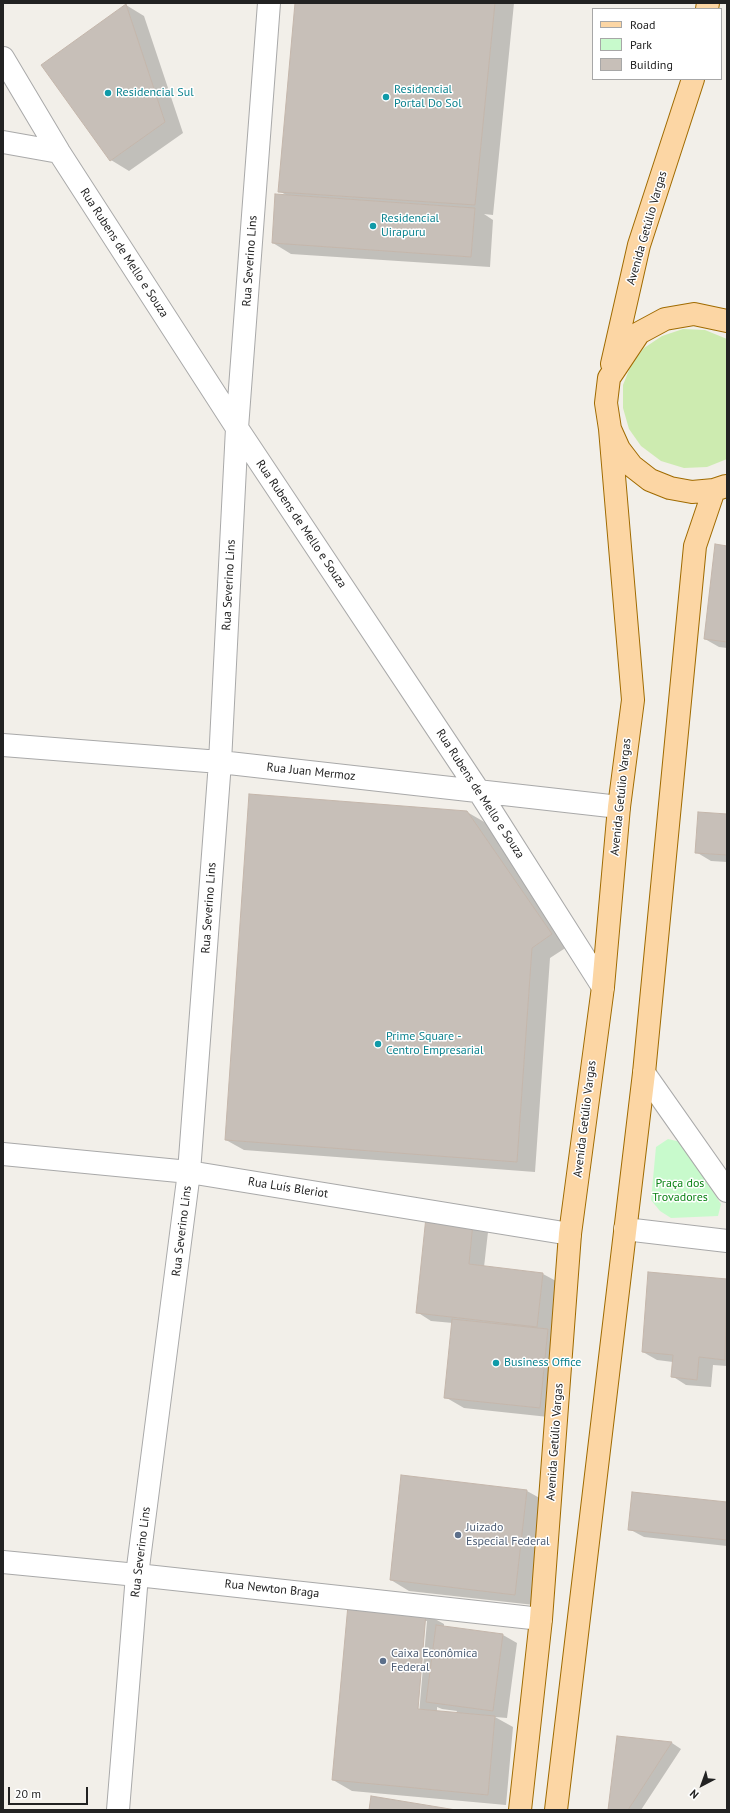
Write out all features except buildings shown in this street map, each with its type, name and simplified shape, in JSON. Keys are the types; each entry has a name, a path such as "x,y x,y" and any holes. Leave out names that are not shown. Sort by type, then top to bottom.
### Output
{"main road":[{"name":"Avenida Getúlio Vargas","path":"520,1810 541,1619 570,1234 603,987 619,807 633,700 610,429 606,403 609,378 639,245 693,80"},
{"name":"Avenida Getúlio Vargas","path":"609,378 639,333 665,319 694,314 727,321"},
{"name":"Avenida Getúlio Vargas","path":"610,429 619,449 632,466 650,480 670,488 692,492 720,488"},
{"name":"Avenida Getúlio Vargas","path":"556,1810 644,1073 695,546 720,488"}],"street":[{"name":"Rua Severino Lins","path":"118,1810 137,1575 189,1172 220,762 237,428 269,3"},
{"name":"Rua Rubens de Mello e Souza","path":"3,58 59,152 237,428 478,790 603,987"},
{"path":"3,142 59,152"},
{"name":"Rua Juan Mermoz","path":"3,745 220,762 619,807"},
{"path":"644,1073 727,1191"},
{"name":"Rua Luís Bleriot","path":"3,1154 189,1172 570,1234"},
{"path":"625,1229 727,1240"},
{"name":"Rua Newton Braga","path":"3,1562 541,1619"}],"green space":[{"path":"683,329 705,330 727,339 727,459 707,467 684,468 661,461 641,446 629,429 623,408 623,385 631,365 644,348 662,336"},
{"name":"Praça dos Trovadores","path":"668,1139 681,1142 721,1204 718,1216 671,1218 660,1211 651,1200 656,1147"}],"place":[{"name":"Residencial Sul","path":"108,93"},
{"name":"Residencial Portal Do Sol","path":"386,97"},
{"name":"Residencial Uirapuru","path":"373,226"},
{"name":"Prime Square - Centro Empresarial","path":"378,1044"},
{"name":"Business Office","path":"496,1363"},
{"name":"Juizado Especial Federal","path":"458,1535"},
{"name":"Caixa Econômica Federal","path":"383,1661"}]}
